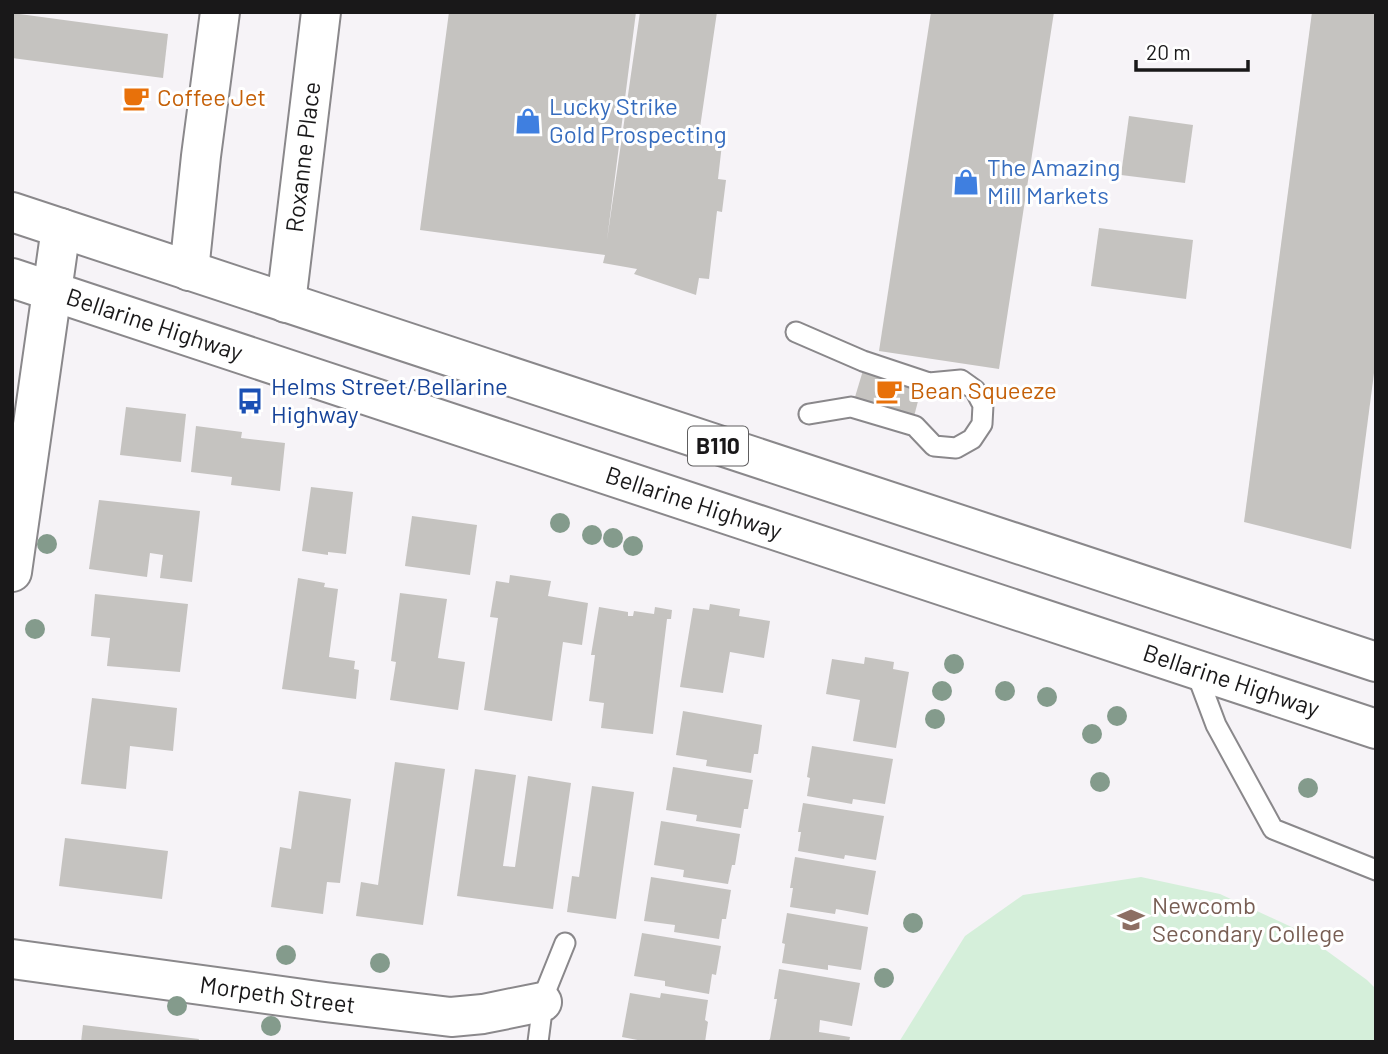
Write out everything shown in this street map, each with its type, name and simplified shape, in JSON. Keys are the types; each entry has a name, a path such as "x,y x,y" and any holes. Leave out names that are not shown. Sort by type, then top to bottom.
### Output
{"main road":[{"path":"189,271 220,12"},
{"name":"Roxanne Place","path":"286,303 321,12"},
{"name":"B110","path":"12,212 1376,662"},
{"path":"12,572 61,229"},
{"name":"Bellarine Highway","path":"12,278 1376,729"},
{"name":"Morpeth Street","path":"12,959 451,1017 483,1014 542,1002"}],"lane":[{"path":"796,332 863,361 929,383 961,380 975,390 983,405 982,424 977,432 972,439 956,448 934,446 915,426 851,407 809,414"},
{"path":"1195,669 1216,725 1273,828 1376,870"},
{"path":"538,1042 542,1002 565,943"}],"green space":[{"path":"1141,877 1220,894 1298,930 1376,989 1376,1042 899,1042 965,936 1023,895"}],"building":[{"name":"Lucky Strike Gold Prospecting","path":"449,12 636,12 607,240 640,12 717,12 698,141 722,144 718,179 726,180 722,212 717,211 709,279 699,278 696,295 634,274 637,269 603,263 605,255 420,230"},
{"name":"The Amazing Mill Markets","path":"931,12 1054,12 999,369 879,351"},
{"path":"1312,12 1376,12 1376,358 1351,549 1244,522"},
{"path":"12,13 168,34 163,78 12,58"},
{"path":"1129,116 1193,125 1185,183 1121,175"},
{"path":"1099,228 1193,240 1186,299 1091,286"},
{"name":"Bean Squeeze","path":"864,367 922,386 912,424 855,397"},
{"path":"126,407 186,414 181,462 120,455"},
{"path":"196,426 242,432 241,438 285,443 280,491 231,485 232,477 191,472"},
{"path":"311,487 353,492 346,554 328,552 328,555 302,551"},
{"path":"99,500 200,511 192,582 160,578 163,555 150,553 147,577 89,569"},
{"path":"412,516 477,525 470,575 405,566"},
{"path":"510,575 551,581 548,596 588,603 582,645 563,642 552,721 484,710 498,618 490,617 496,581 509,583"},
{"path":"298,578 325,583 324,587 338,589 329,657 355,661 354,669 359,670 356,699 282,689"},
{"path":"400,593 447,599 438,658 465,662 458,710 390,700 396,662 391,661"},
{"path":"95,594 188,604 180,672 107,666 110,638 91,636"},
{"path":"710,604 740,609 739,616 770,621 764,658 730,652 723,693 680,687 693,608 709,610"},
{"path":"599,607 628,612 628,616 633,616 634,611 654,614 655,607 672,610 671,619 667,619 653,734 601,728 604,703 589,701 595,655 591,655"},
{"path":"865,657 894,662 893,669 909,672 896,748 853,741 860,700 826,694 832,659 864,664"},
{"path":"92,698 177,708 173,751 130,746 126,789 81,784"},
{"path":"683,711 762,725 758,754 754,754 751,773 706,766 707,760 676,755"},
{"path":"812,746 893,759 885,804 853,799 852,804 807,796"},
{"path":"395,762 445,769 423,925 356,916 361,882 378,885"},
{"path":"673,767 753,780 748,809 744,809 741,828 696,821 697,815 666,810"},
{"path":"475,769 516,775 503,866 515,867 528,776 571,783 553,909 457,896"},
{"path":"592,786 634,792 616,919 567,912 572,876 579,877"},
{"path":"299,791 351,799 340,883 327,882 323,914 271,907 280,847 291,849"},
{"path":"803,803 884,816 876,860 845,855 844,859 798,851"},
{"path":"661,821 740,834 735,865 732,865 728,884 683,877 684,870 654,865"},
{"path":"65,838 168,851 162,899 59,886"},
{"path":"795,857 876,871 868,915 836,909 835,914 790,907"},
{"path":"651,877 731,890 719,939 674,932 675,925 644,921"},
{"path":"787,913 868,927 861,970 828,965 828,970 782,963"},
{"path":"642,933 721,946 716,975 712,974 709,994 665,986 665,981 634,976"},
{"path":"779,969 860,983 852,1026 820,1020 819,1032 850,1037 849,1042 767,1042 770,1039 777,999 774,999"},
{"path":"630,993 660,998 661,993 708,1000 705,1042 648,1042 622,1037"},
{"path":"83,1025 199,1039 198,1042 81,1042"}],"place":[{"name":"Coffee Jet","path":"136,98"},
{"name":"Lucky Strike Gold Prospecting","path":"528,121"},
{"name":"The Amazing Mill Markets","path":"966,182"},
{"name":"Bean Squeeze","path":"889,391"},
{"name":"Helms Street/Bellarine Highway","path":"250,401"},
{"name":"Newcomb Secondary College","path":"1131,920"}]}
